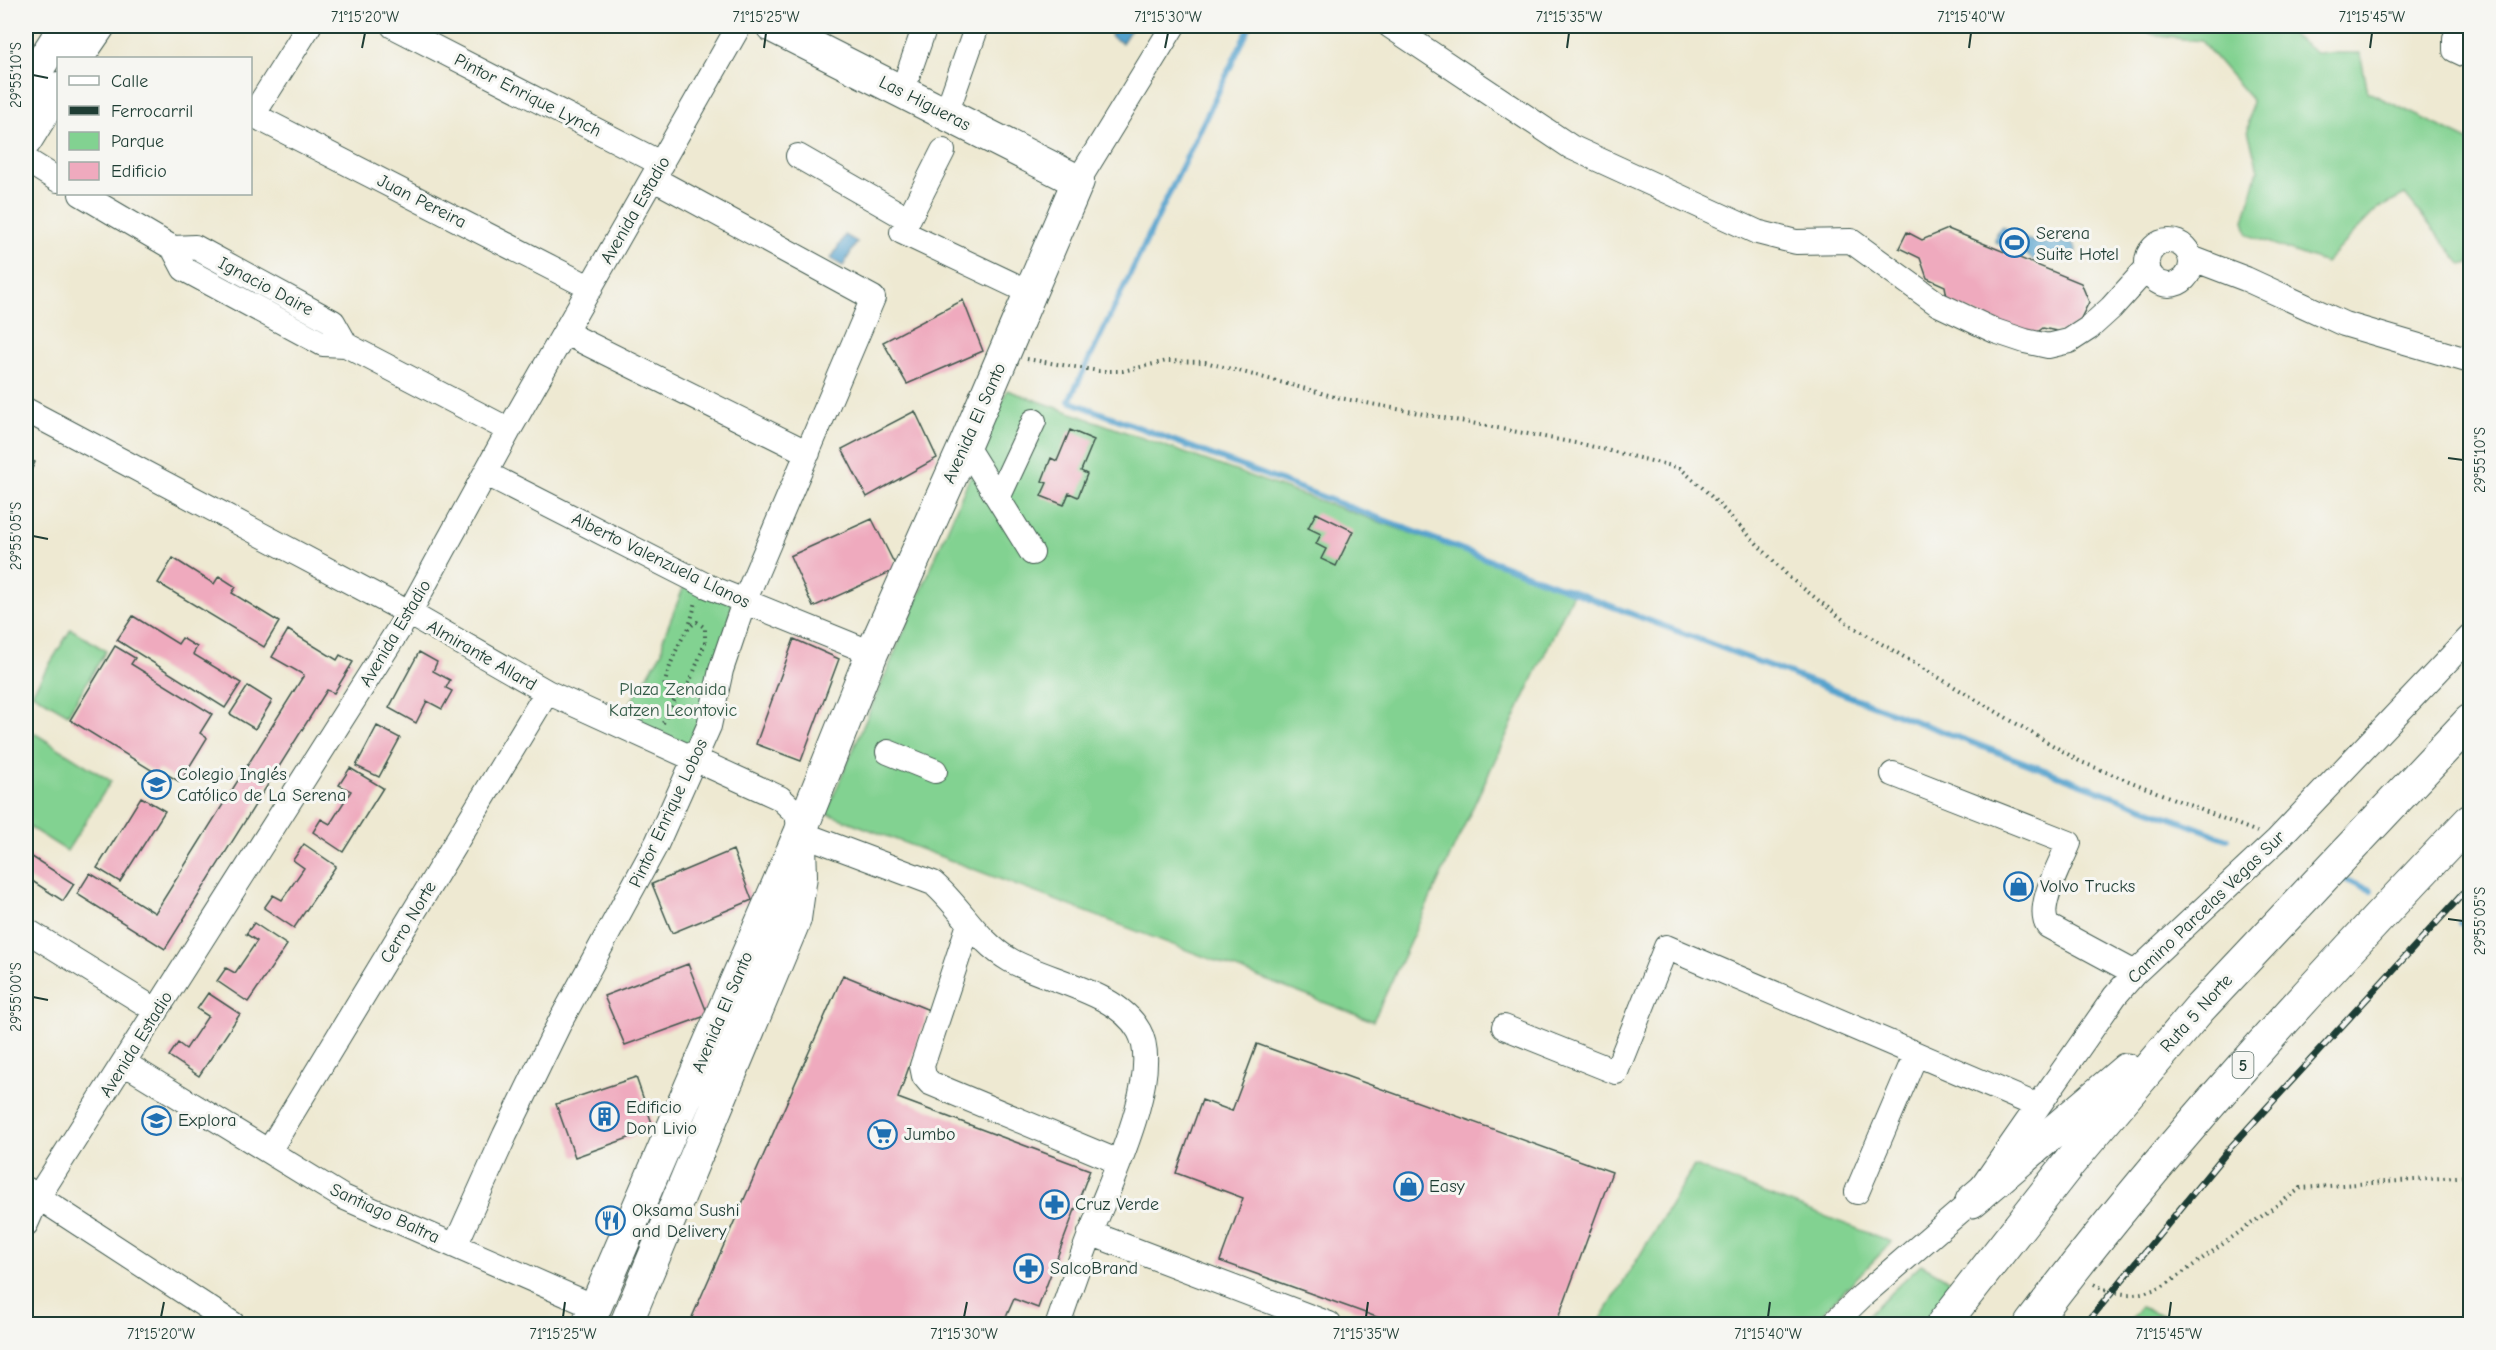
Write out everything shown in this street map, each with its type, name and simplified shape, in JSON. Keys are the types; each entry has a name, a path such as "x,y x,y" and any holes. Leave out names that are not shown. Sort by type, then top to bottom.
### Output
{"highway":[{"name":"Ruta 5 Norte","path":"1943,1324 2076,1155 2199,1009 2470,722"},
{"name":"5","path":"2031,1324 2099,1236 2200,1114 2351,946 2470,821"},
{"path":"1972,1201 2199,1009"}],"main road":[{"path":"26,87 65,26"},
{"path":"78,57 99,26"},
{"name":"Las Higueras","path":"772,26 1078,181"},
{"path":"26,140 57,90"},
{"name":"Avenida El Santo","path":"591,1316 800,833 872,653 1004,356 1078,181"},
{"name":"Avenida El Santo","path":"626,1324 795,919 801,876 800,833"}],"street":[{"name":"Juan Pereira","path":"309,26 252,114 591,288"},
{"name":"Pintor Enrique Lynch","path":"393,26 658,172 873,298"},
{"name":"Avenida Estadio","path":"26,1224 32,1193 124,1063 409,613 509,430 658,172 739,26"},
{"path":"902,92 924,26"},
{"path":"946,114 977,26"},
{"name":"Avenida El Santo","path":"1078,181 1173,26"},
{"path":"1390,26 1572,147 1757,232 1796,242 1851,241 1938,304 1995,331 2025,341 2048,346 2069,341 2089,328 2112,308 2148,267 2160,283 2176,284 2188,274 2190,258 2246,279 2344,324 2470,361"},
{"path":"2462,26 2455,38 2455,50 2470,57"},
{"path":"944,151 902,232 1030,293"},
{"path":"798,156 908,219"},
{"path":"26,160 57,179"},
{"name":"Ignacio Daire","path":"83,195 173,248 195,247 333,322 346,345 509,430"},
{"name":"Pintor Enrique Lobos","path":"455,1246 505,1135 561,1020 657,843 692,759 709,726 721,670 744,602 873,298"},
{"path":"566,333 808,453"},
{"name":"Almirante Allard","path":"26,410 409,613 547,692 780,798 796,814 800,833"},
{"path":"998,498 1035,421"},
{"path":"965,445 1032,553"},
{"name":"Alberto Valenzuela Llanos","path":"487,474 706,586 872,653"},
{"name":"Camino Parcelas Vegas Sur","path":"1833,1324 1863,1295 1972,1201 2115,996 2135,973 2277,840 2470,637"},
{"name":"Cerro Norte","path":"269,1151 547,692"},
{"path":"888,752 935,771"},
{"path":"1893,774 2069,843 2043,909 2048,926 2135,973"},
{"path":"800,833 933,884 950,898 984,942 1010,960 1110,1002 1139,1031 1147,1063 1136,1116 1090,1233 1058,1324"},
{"path":"969,924 932,1030 922,1066 924,1076 930,1083 1119,1162"},
{"path":"26,930 157,1011"},
{"path":"1504,1027 1616,1072 1666,947 2038,1106"},
{"path":"1857,1192 1916,1054"},
{"name":"Santiago Baltra","path":"124,1063 343,1197 455,1246 591,1316"},
{"path":"32,1193 222,1321"},
{"path":"1090,1233 1329,1324"}],"path":[{"path":"1004,356 1093,370 1123,371 1167,361 1206,362 1340,398 1586,445 1680,468 1705,490 1790,578 1851,625 2081,762 2277,840"},
{"path":"652,740 678,693 687,687 705,643 705,628 697,622 690,624 681,637 677,654 666,675 664,688 678,693"},
{"path":"693,674 719,683"},
{"path":"2086,1280 2110,1292 2123,1295 2150,1293 2167,1284 2301,1188 2470,1176"}],"green space":[{"path":"2124,26 2227,26 2245,33 2251,26 2280,26 2316,53 2360,53 2368,92 2470,141 2470,263 2462,265 2405,195 2376,210 2325,263 2248,235 2244,221 2258,170 2248,130 2252,100 2201,41 2159,36"},
{"path":"1007,390 1574,591 1373,1021 826,813"},
{"name":"Plaza Zenaida Katzen Leontovic","path":"686,581 733,600 714,683 689,744 621,718 662,652 663,639"},
{"path":"71,629 106,651 68,714 32,693"},
{"path":"26,728 111,781 67,851 26,825"},
{"path":"1694,1166 1892,1242 1827,1308 1816,1324 1598,1324"},
{"path":"1921,1264 1958,1285 1928,1324 1858,1324"},
{"path":"2140,1307 2187,1324 2127,1324"}],"water":[{"path":"1116,26 1133,26 1122,43 1110,36"},
{"name":"Serena Suite Hotel","path":"2002,226 2018,236 2042,243 2070,242 2076,248 2075,260 2033,260 2026,254 1995,242 1996,233"},
{"path":"845,235 857,242 843,266 831,259"}],"building":[{"path":"1948,229 2081,283 2089,302 2078,324 2061,332 2043,328 2032,336 1948,302 1945,286 1927,278 1920,258 1899,248 1907,232 1922,240"},
{"path":"963,300 983,351 907,384 883,342"},
{"path":"915,411 937,458 867,497 842,449"},
{"path":"1070,430 1094,440 1081,471 1087,474 1078,497 1069,493 1064,505 1041,496 1047,483 1042,481 1051,458 1057,461"},
{"path":"26,458 35,462 26,481"},
{"path":"1316,513 1353,531 1336,566 1321,559 1326,549 1316,544 1321,534 1308,528"},
{"path":"872,519 897,569 813,607 790,556"},
{"path":"173,558 214,584 219,576 236,587 232,593 279,622 264,647 158,583"},
{"path":"133,616 178,644 182,638 197,647 193,654 241,683 225,708 117,640"},
{"path":"288,630 337,660 340,655 353,662 334,693 327,690 165,949 77,894 90,873 155,913 304,675 272,657"},
{"path":"794,639 839,659 801,761 756,744"},
{"path":"115,646 135,658 131,664 212,714 200,733 207,738 180,782 158,769 156,773 70,720"},
{"path":"419,652 437,662 433,671 450,680 446,688 452,691 442,709 427,701 416,723 389,708"},
{"path":"248,686 272,701 255,729 230,714"},
{"path":"377,726 400,738 379,777 356,766"},
{"path":"350,768 383,788 343,852 313,832 321,819 330,824 351,791 339,785"},
{"path":"141,797 165,811 120,882 97,868"},
{"path":"304,844 336,866 294,928 264,908 273,895 282,900 304,868 293,860"},
{"path":"733,850 752,900 672,933 652,884"},
{"path":"26,853 74,884 63,901 26,877"},
{"path":"254,923 287,945 248,1002 217,981 226,968 235,973 257,941 246,934"},
{"path":"688,964 708,1015 625,1045 604,996"},
{"name":"Jumbo","path":"843,975 929,1010 898,1098 1090,1170 1038,1308 1014,1299 1003,1324 689,1324"},
{"path":"208,993 240,1014 199,1076 169,1056 178,1043 186,1049 208,1016 197,1009"},
{"name":"Easy","path":"1257,1044 1612,1172 1556,1324 1396,1324 1220,1261 1243,1198 1176,1173 1202,1100 1232,1111"},
{"name":"Edificio Don Livio","path":"636,1077 654,1129 575,1157 556,1104"}],"waterway":[{"path":"1250,26 1069,401 2227,839"},
{"path":"2340,878 2371,890"},
{"path":"2460,923 2470,927"}],"railway":[{"path":"2086,1324 2230,1148 2470,886"}],"place":[{"name":"Serena Suite Hotel","path":"2015,243"},
{"name":"Colegio Inglés Católico de La Serena","path":"156,784"},
{"name":"Volvo Trucks","path":"2019,886"},
{"name":"Edificio Don Livio","path":"605,1117"},
{"name":"Explora","path":"157,1120"},
{"name":"Jumbo","path":"883,1134"},
{"name":"Easy","path":"1408,1186"},
{"name":"Cruz Verde","path":"1054,1204"},
{"name":"Oksama Sushi and Delivery","path":"611,1220"},
{"name":"SalcoBrand","path":"1029,1268"}]}
